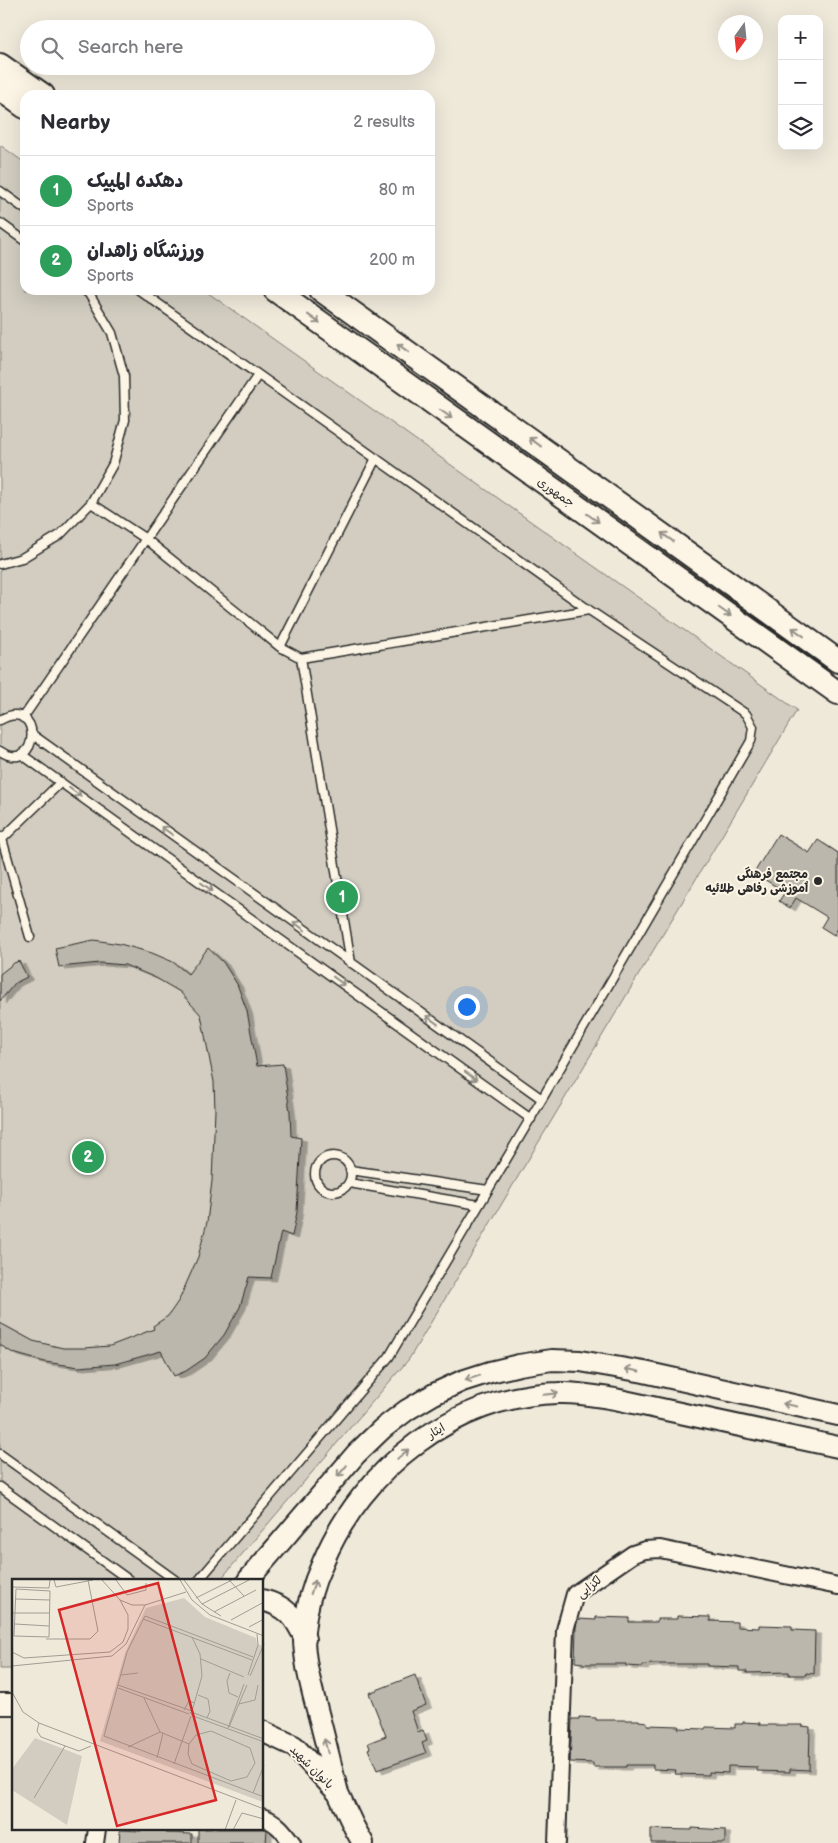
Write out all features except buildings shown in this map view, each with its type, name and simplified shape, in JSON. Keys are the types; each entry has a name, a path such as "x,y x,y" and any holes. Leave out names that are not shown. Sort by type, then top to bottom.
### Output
{"main road":[{"path":"0,64 36,90"},
{"path":"0,89 20,103"},
{"name":"جمهوری","path":"282,295 838,693"},
{"path":"328,295 838,661"},
{"path":"359,352 376,328"}],"street":[{"path":"249,1579 356,1454 382,1429 407,1410 434,1394 462,1381 490,1372 552,1360 580,1361 644,1372 838,1415"},
{"name":"ایثار","path":"338,1793 305,1652 309,1599 331,1543 356,1503 384,1471 434,1432 472,1412 500,1402 558,1393 585,1394 838,1447"},
{"name":"لکزایی","path":"557,1843 565,1630 575,1594 633,1554 645,1550 660,1549 838,1586"},
{"path":"264,1601 282,1607 291,1614 299,1625 305,1639"},
{"name":"بانوان شهید","path":"264,1732 294,1746 338,1793 364,1843"},
{"path":"264,1817 281,1828 292,1843"},
{"path":"95,1843 97,1830"}],"lane":[{"path":"0,191 20,205"},
{"path":"0,223 20,237"},
{"path":"0,564 22,558 60,535 92,503 113,464 125,420 124,376 112,333 90,295"},
{"path":"146,295 588,610 746,714 753,727 751,741 531,1119 389,1357 200,1579"},
{"path":"23,718 258,375"},
{"path":"280,647 376,458"},
{"path":"92,503 146,539 280,647 301,658 588,610"},
{"path":"301,658 351,963"},
{"path":"2,716 23,718 28,723 33,735 542,1099"},
{"path":"0,751 11,755 21,754 31,745 33,735"},
{"path":"21,754 531,1119"},
{"path":"30,937 1,838 61,782"},
{"path":"328,1156 342,1158 350,1170 351,1177 349,1183 344,1189 337,1192 324,1190 315,1179 317,1165 328,1156"},
{"path":"350,1170 488,1190"},
{"path":"349,1183 479,1205"},
{"path":"0,1454 175,1579"},
{"path":"0,1487 128,1579"}],"shaded area":[{"path":"0,145 20,159 20,295 211,295 797,710 409,1359 221,1579 12,1579 12,1669 0,1669"}],"place":[{"name":"مجتمع فرهنگی ٱموزشی رفاهی طلائیه","path":"818,881"},
{"name":"دهکده المپیک","path":"342,897"},
{"name":"ورزشگاه زاهدان","path":"88,1157"}]}
